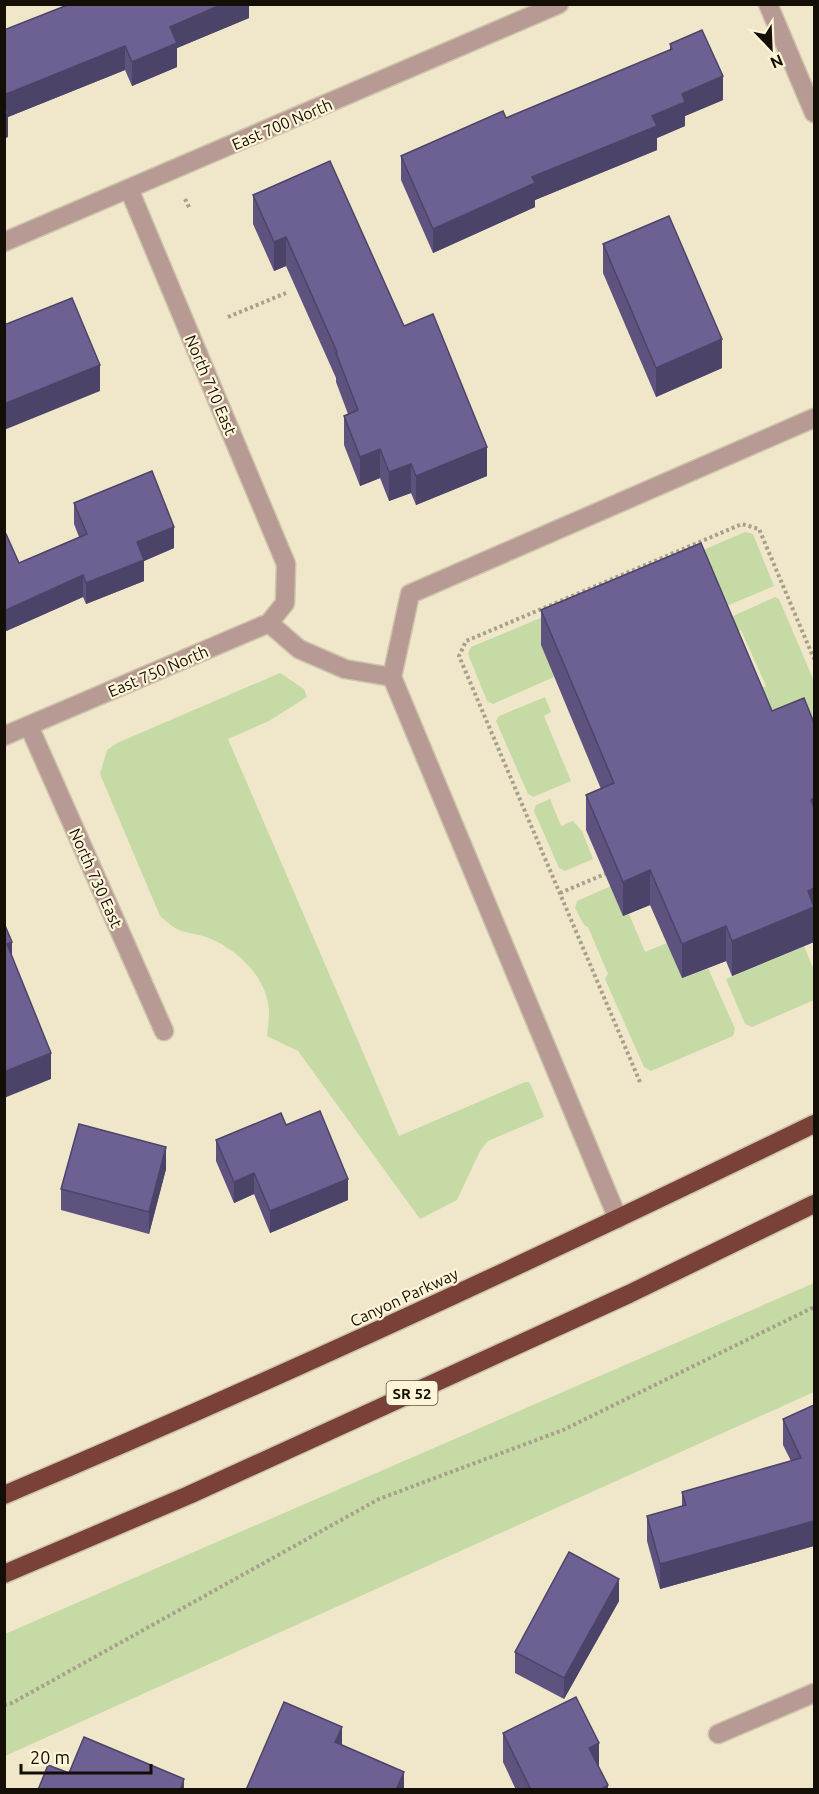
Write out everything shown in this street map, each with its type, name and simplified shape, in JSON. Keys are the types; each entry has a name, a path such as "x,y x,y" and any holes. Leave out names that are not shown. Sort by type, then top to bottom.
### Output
{"highway":[{"name":"Canyon Parkway","path":"4,1495 156,1430 618,1220 814,1124"},
{"name":"SR 52","path":"4,1574 221,1481 628,1294 814,1204"}],"street":[{"name":"East 700 North","path":"4,242 559,4"},
{"path":"768,4 814,113"},
{"name":"North 710 East","path":"129,189 286,564 285,603 270,623"},
{"path":"618,1220 392,677 410,594 814,418"},
{"path":"270,623 299,649 345,669 392,677"},
{"name":"East 750 North","path":"4,736 270,623"},
{"name":"North 730 East","path":"29,726 164,1031"},
{"path":"718,1734 814,1694"}],"path":[{"path":"228,317 286,293"},
{"path":"640,1082 459,656 466,641 742,524 759,529 814,659"},
{"path":"603,583 608,593"},
{"path":"560,893 605,874"},
{"path":"4,1706 378,1499 563,1430 814,1307"}],"green space":[{"path":"745,532 753,534 774,586 715,611 622,585"},
{"path":"591,597 604,619 541,645 554,677 493,704 487,701 468,654 471,647"},
{"path":"775,597 779,599 814,681 814,747 772,746 749,693 766,686 741,630 726,637 720,622"},
{"path":"280,673 304,689 307,697 269,721 228,739 399,1136 525,1082 531,1085 544,1117 488,1141 480,1151 457,1200 420,1219 298,1051 267,1036 269,1012 267,999 257,976 249,966 218,942 179,930 160,916 100,774 107,750 117,743"},
{"path":"545,697 551,712 544,716 571,781 533,797 528,794 496,721 499,716"},
{"path":"550,799 561,826 573,821 582,831 593,859 565,871 559,868 534,811 536,805"},
{"path":"611,886 624,916 629,914 645,952 667,943 682,978 708,968 735,1029 733,1036 651,1071 644,1067 605,979 608,974 588,927 584,925 575,908 577,901"},
{"path":"804,946 814,970 814,1000 752,1027 745,1024 726,979"},
{"path":"814,1283 814,1392 5,1756 5,1634"}],"building":[{"path":"70,4 223,4 170,27 177,43 132,62 125,46 4,95 4,30"},
{"path":"702,30 723,76 682,94 685,102 652,116 657,126 532,177 535,183 433,229 401,156 503,111 506,118 672,49 670,44"},
{"path":"330,161 404,326 433,314 487,447 416,476 411,464 389,472 380,449 360,457 344,416 358,410 337,352 286,237 274,242 253,195"},
{"path":"669,216 722,339 656,368 603,244"},
{"path":"72,298 100,365 4,404 4,325"},
{"path":"152,471 174,527 137,542 144,560 86,583 83,575 4,611 4,535 6,534 19,563 87,534 74,503"},
{"path":"701,543 772,711 804,698 814,723 814,798 811,800 814,808 814,888 808,891 814,907 732,941 726,926 682,944 650,870 623,882 586,795 614,783 541,610"},
{"path":"4,923 12,942 7,944 51,1053 4,1072"},
{"path":"320,1111 348,1179 270,1211 254,1173 234,1182 216,1140 281,1113 286,1125"},
{"path":"79,1124 166,1147 149,1212 61,1189"},
{"path":"814,1405 814,1521 660,1564 647,1516 686,1505 682,1492 801,1458 783,1419"},
{"path":"569,1552 619,1579 564,1678 515,1652"},
{"path":"576,1697 599,1743 589,1748 608,1785 600,1790 531,1790 503,1733"},
{"path":"284,1702 342,1727 335,1742 404,1772 396,1790 246,1790"},
{"path":"84,1737 184,1779 180,1790 38,1790 48,1765 69,1773"}]}
